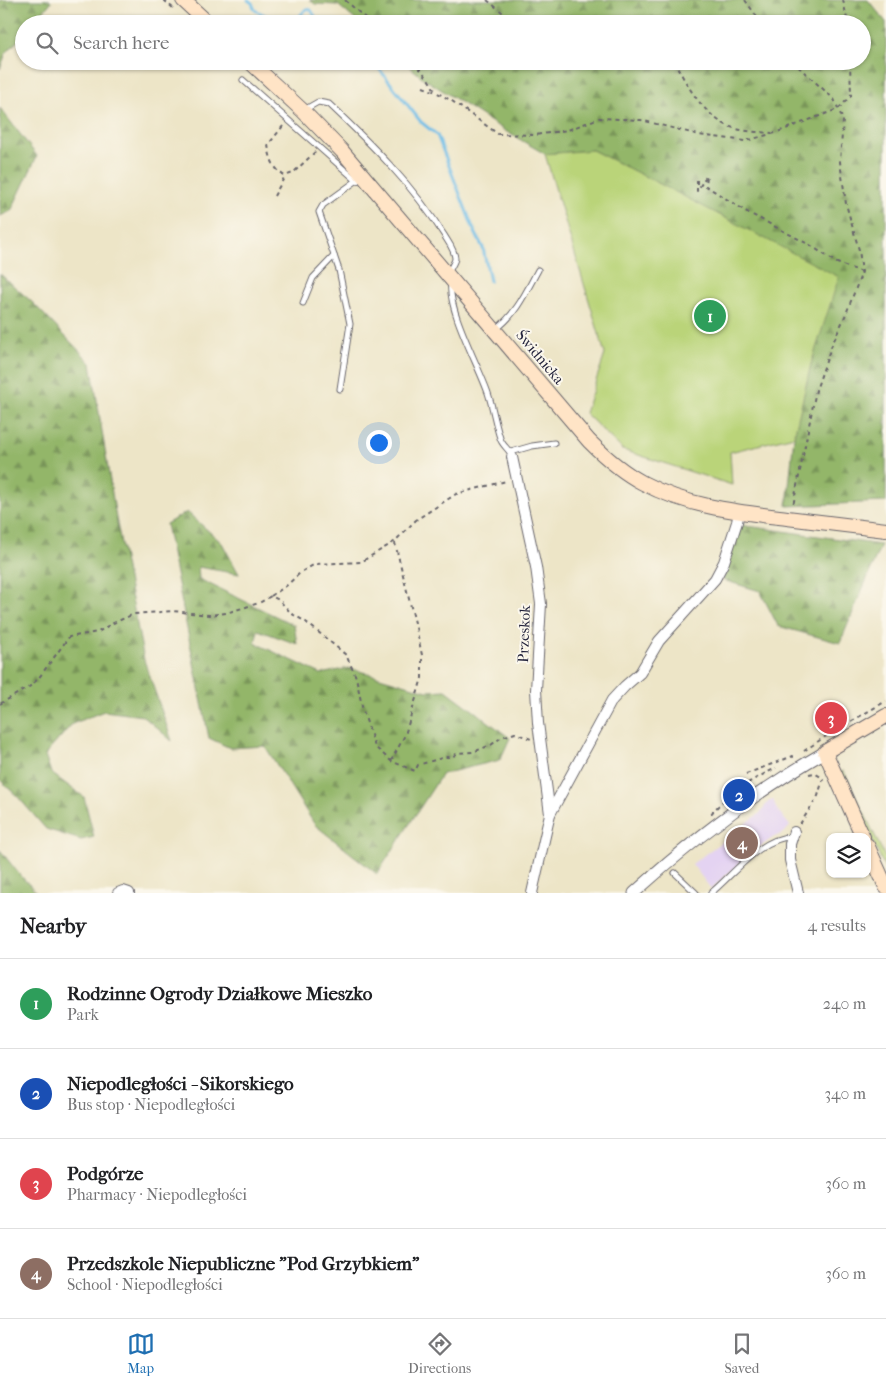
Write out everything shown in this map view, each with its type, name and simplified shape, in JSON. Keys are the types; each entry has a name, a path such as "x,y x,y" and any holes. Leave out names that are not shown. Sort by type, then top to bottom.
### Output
{"main road":[{"path":"183,0 199,15"},
{"name":"Świdnicka","path":"259,70 303,111 360,178 450,275 608,460 642,483 660,491 707,506 738,512 886,530"},
{"path":"861,833 825,752 886,716"},
{"path":"871,854 886,887"}],"street":[{"name":"Przeskok","path":"511,454 536,567 541,604 536,690 550,814"},
{"name":"Przeskok","path":"532,893 550,814 612,700 640,673 659,640 715,579 724,562 737,522 738,512"},
{"path":"634,893 664,865 739,808 825,752"},
{"path":"793,835 790,844 790,860 798,893"},
{"path":"118,893 123,891 129,893"}],"lane":[{"path":"243,80 319,148 360,178 323,205 319,212 339,270 350,324 340,389"},
{"path":"303,111 318,102 329,104 399,175 431,214 452,247 455,259 450,275 450,289 454,308 488,392 500,440 511,454 532,446 554,443"},
{"path":"303,303 313,278 334,256"},
{"path":"495,329 502,324 521,301 538,270"},
{"path":"711,893 765,846 782,837 793,835"},
{"path":"675,873 696,893"}],"path":[{"path":"345,0 362,15"},
{"path":"487,0 506,15"},
{"path":"745,0 756,15"},
{"path":"843,0 846,15"},
{"path":"420,70 436,92"},
{"path":"679,70 687,85 713,118 736,129 774,133"},
{"path":"791,518 816,390 830,347 846,314 862,272 859,250 846,204 840,162 843,120 834,99 802,70"},
{"path":"423,87 452,101 498,134 535,135 568,130 599,118 641,120 699,135 745,142 838,109 851,96 850,70"},
{"path":"286,176 276,171 270,157 268,144 288,121"},
{"path":"274,196 286,176 293,173 319,148"},
{"path":"697,180 697,191 707,175 706,186 748,212 810,245 837,263 862,272"},
{"path":"0,704 23,692 38,679 69,637 98,632 134,614 173,611 209,615 226,613 259,602 286,586 301,572 315,564 361,562 394,542 416,520 456,494 517,479"},
{"path":"391,762 405,735 422,678 422,655 394,542"},
{"path":"271,596 346,655 356,677 363,712 375,747 391,762 415,771 418,765 445,757 452,757 458,753 474,752 491,745 502,737 515,733 532,740 540,736"},
{"path":"746,774 792,756 795,763"},
{"path":"793,835 818,796 823,778"}],"shaded area":[{"path":"773,799 776,808 790,826 784,833 774,837 748,855 711,889 692,864 760,813 768,802"}],"green space":[{"path":"0,0 50,0 51,2 40,15 15,15 15,44 6,53 0,69"},
{"path":"310,0 868,0 886,22 886,502 787,506 794,436 811,364 838,277 592,150 545,154 507,132 414,70 871,70 871,15 350,15 338,5 315,4"},
{"path":"0,108 37,156 11,211 0,216"},
{"path":"592,150 839,277 811,364 794,436 730,452 732,485 623,450 585,413 605,354 545,154"},
{"path":"0,274 32,302 91,363 116,518 144,660 172,741 143,716 104,711 72,724 45,755 51,773 84,797 94,837 81,840 46,829 0,780"},
{"path":"187,512 222,543 239,574 198,567 199,579 294,625 297,644 258,630 255,643 321,674 349,668 427,691 446,690 510,738 500,760 442,774 377,874 315,825 265,746 230,748 209,738 166,524"},
{"path":"740,525 881,545 840,643 778,626 760,591 723,580"},
{"path":"844,771 886,859 886,870 871,838 871,833 869,833 840,772"},
{"path":"0,850 19,874 37,893 0,893"}],"waterway":[{"path":"248,0 252,3 255,10 265,15"},
{"path":"301,15 306,9 311,10 314,15"},
{"path":"380,70 421,122 437,135 473,228 483,248 490,281"}],"place":[{"name":"Rodzinne Ogrody Działkowe Mieszko","path":"710,316"},
{"name":"Podgórze","path":"831,718"},
{"name":"Niepodległości - Sikorskiego","path":"739,795"},
{"name":"Przedszkole Niepubliczne \"Pod Grzybkiem\"","path":"742,843"}]}
